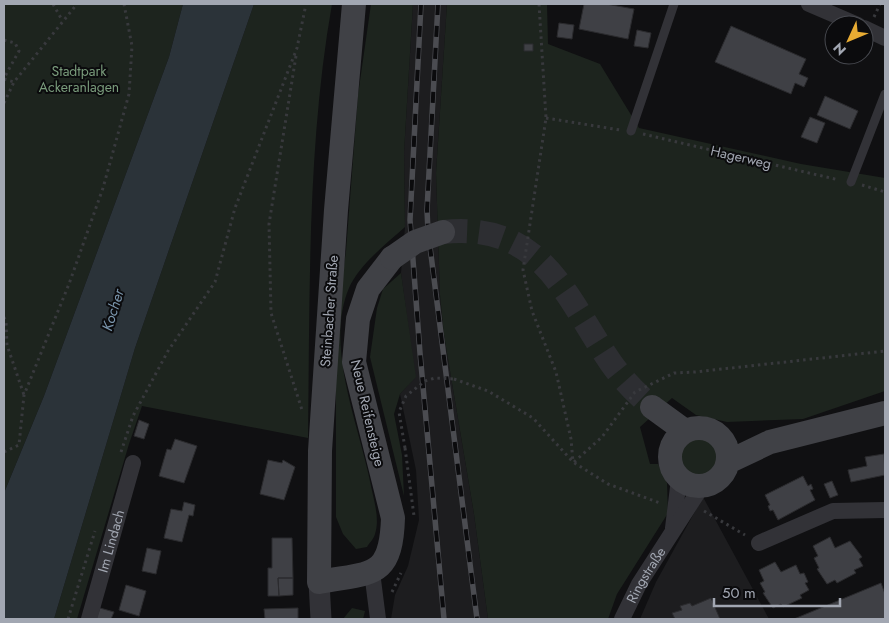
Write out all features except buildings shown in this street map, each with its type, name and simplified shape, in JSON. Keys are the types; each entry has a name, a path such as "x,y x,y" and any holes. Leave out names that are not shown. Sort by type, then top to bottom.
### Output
{"main road":[{"name":"Steinbacher Straße","path":"319,582 320,450 337,200 354,4"},
{"name":"Neue Reifensteige","path":"372,572 381,566 392,543 393,518 354,362 358,319 368,289 392,258 416,242 443,232"},
{"path":"656,411 679,436"},
{"path":"728,462 726,446 722,440 715,432 705,428 679,436 669,456 670,465 679,479 686,484 702,486 719,478 728,462 770,442 885,413"},
{"path":"722,440 770,442"},
{"path":"319,582 372,572"}],"street":[{"path":"809,4 835,15"},
{"name":"Im Lindach","path":"89,619 126,461"},
{"name":"Ringstraße","path":"672,533 679,479"},
{"name":"Ringstraße","path":"622,619 639,584 702,486"},
{"path":"759,543 833,511 885,510"},
{"path":"372,572 378,619"},
{"name":"Steinbacher Straße","path":"319,582 321,619"}],"lane":[{"path":"631,131 674,4"},
{"path":"851,182 885,94"}],"path":[{"path":"52,4 62,20"},
{"path":"4,103 14,82 62,20 77,4"},
{"path":"4,452 19,445 24,395 69,284 103,188 129,94 132,46 124,4"},
{"path":"304,418 271,313 269,224 297,48 306,4"},
{"path":"539,4 546,118 523,270 532,311 556,372 571,439 573,462"},
{"path":"4,40 15,43 18,51 4,78 14,82"},
{"path":"126,461 133,416 168,351 214,282 235,208 297,48"},
{"name":"Hagerweg","path":"546,118 631,131 851,182 885,192"},
{"path":"4,317 7,346 24,395"},
{"path":"573,462 602,437 634,392 655,380 674,373 885,351"},
{"path":"405,448 399,412 406,396 425,381 435,378 454,380 488,390 533,418 573,462 608,484 666,506"},
{"path":"704,511 759,543"},
{"path":"68,619 97,526"}],"shaded area":[{"path":"413,4 447,4 436,173 440,295 444,335 474,514 488,619 391,619 395,595 408,566 419,520 416,470 400,394 415,377 401,273 405,227 404,152"},
{"path":"703,497 769,619 640,619 656,582"}],"green space":[{"name":"Stadtpark Ackeranlagen","path":"4,4 183,4 169,57 44,396 4,493"},
{"path":"254,4 332,4 324,57 314,165 311,220 308,438 142,406 77,619 54,619 135,348"},
{"path":"371,4 413,4 404,152 405,227 374,255 353,279 342,311 340,336 346,387 366,463 377,516 373,539 367,547 356,549 343,534 336,517 336,326 346,251 358,95"},
{"path":"447,4 547,4 548,44 600,64 639,128 801,164 885,178 885,391 803,419 727,422 696,415 672,398 640,427 650,464 658,464 667,483 668,513 617,594 608,619 488,619 474,514 444,335 440,295 436,173"},
{"path":"401,273 416,377 400,394 394,414 402,455 404,496 370,357 377,308 383,289"},
{"path":"698,438 712,444 718,458 712,472 698,478 684,472 678,458 684,444"},
{"path":"352,608 365,611 363,619 343,619"}],"water":[{"name":"Kocher","path":"183,4 254,4 135,348 54,619 4,619 4,493 44,396 169,57"}],"tunnel":[{"path":"443,232 477,232 504,239 527,251 546,268 563,289 620,375 652,407"}],"railway":[{"path":"421,4 410,220 444,619"},
{"path":"438,4 427,210 428,231 477,619"}]}
